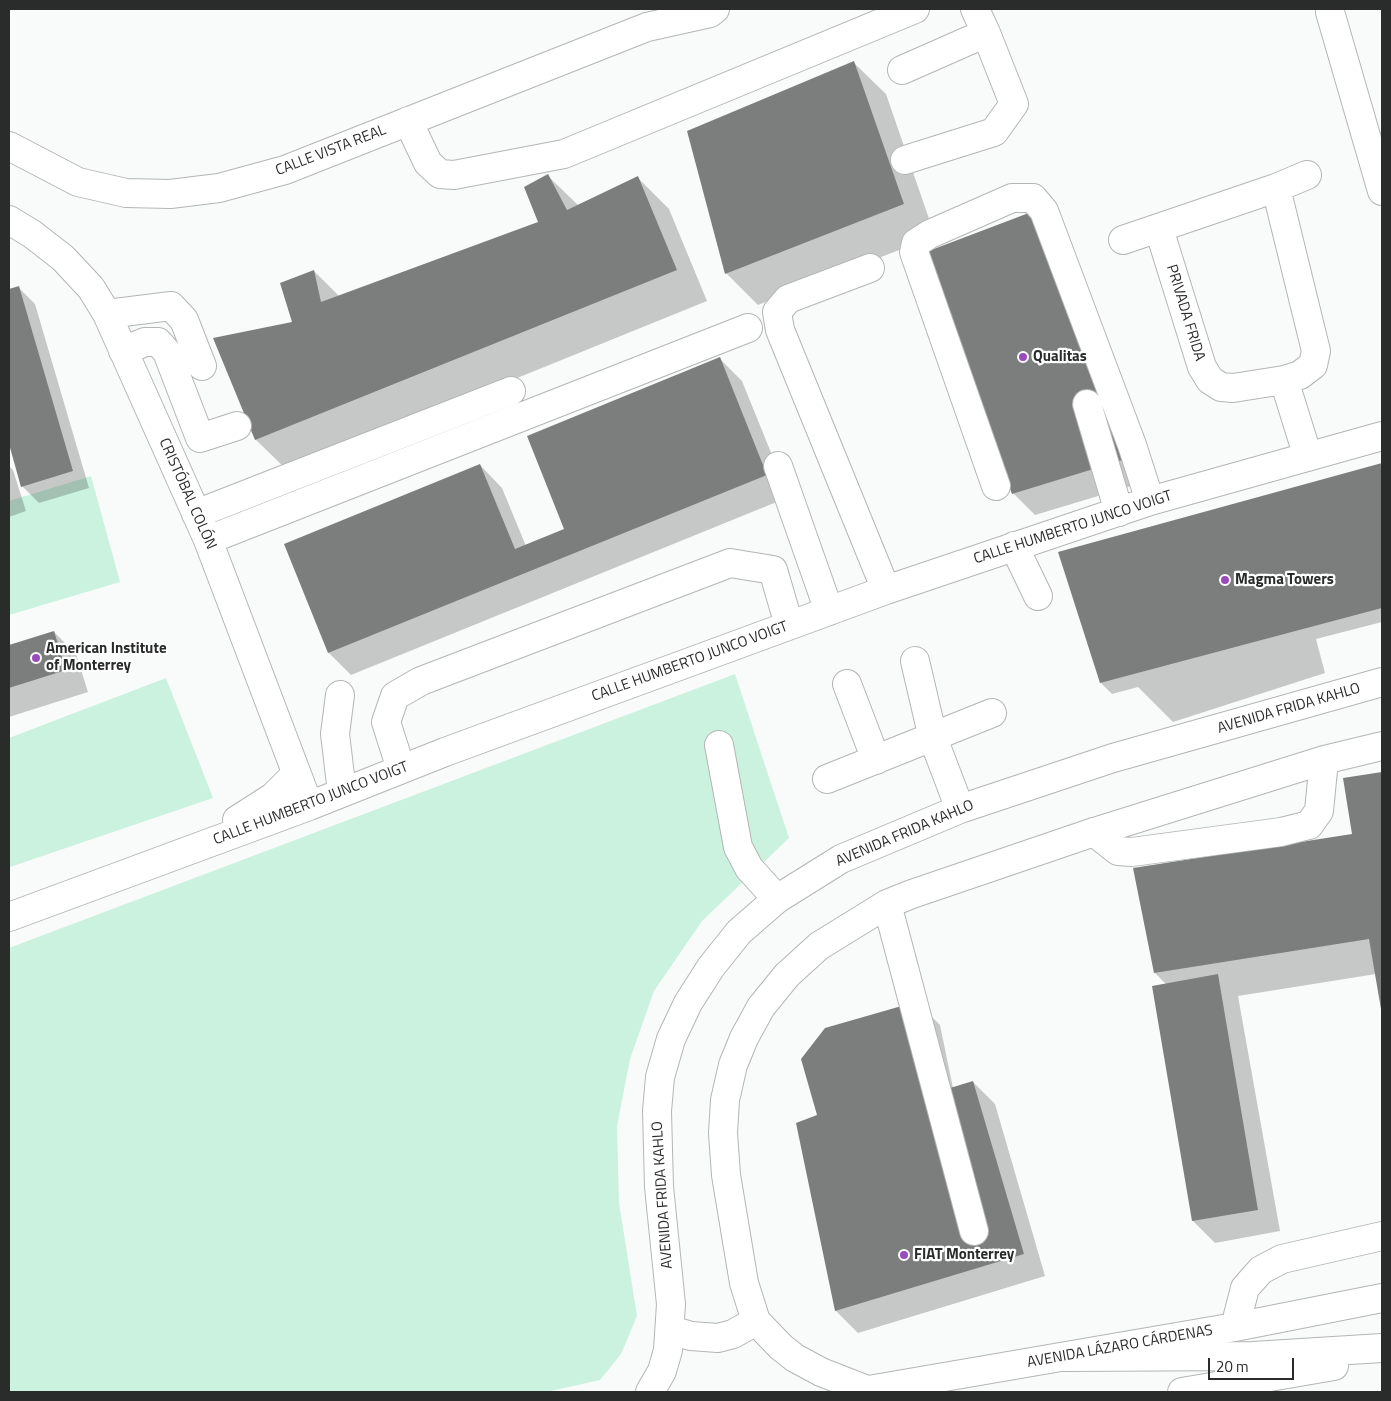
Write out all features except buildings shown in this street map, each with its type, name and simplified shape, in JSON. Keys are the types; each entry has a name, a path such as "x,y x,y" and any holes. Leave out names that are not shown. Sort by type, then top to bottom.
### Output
{"main road":[{"path":"408,121 428,163 440,174 454,175 564,154 915,9"},
{"name":"CALLE VISTA REAL","path":"9,146 78,182 126,193 170,194 219,188 285,170 408,121 653,18 716,10"},
{"path":"1330,12 1382,191"},
{"path":"902,70 980,21 1014,104 994,132 905,160"},
{"path":"1123,240 1276,188 1307,175"},
{"name":"PRIVADA FRIDA","path":"1159,229 1202,367 1210,380 1221,387 1227,388 1284,380 1306,372 1313,365 1316,356 1276,188"},
{"path":"996,486 914,252 916,243 930,234 1012,198 1034,198 1047,220 1132,445 1150,501"},
{"name":"CRISTÓBAL COLÓN","path":"9,220 32,234 63,258 91,288 107,314 208,540 309,806"},
{"path":"870,268 788,299 778,312 780,330 886,590"},
{"path":"107,314 171,306 184,320 202,366"},
{"path":"208,540 748,328"},
{"path":"123,351 145,342 158,342 167,352 200,438 237,426"},
{"path":"1284,380 1308,457"},
{"path":"196,514 511,391"},
{"path":"1087,404 1119,512"},
{"name":"CALLE HUMBERTO JUNCO VOIGT","path":"9,917 309,806 401,769 886,590 1150,501 1382,436"},
{"path":"778,466 829,610"},
{"path":"1014,546 1038,596"},
{"path":"401,769 386,722 395,696 421,681 730,563 773,570 789,625"},
{"path":"915,662 933,738 960,809"},
{"name":"AVENIDA FRIDA KAHLO","path":"650,1392 662,1371 670,1330 671,1304 659,1187 657,1111 660,1077 672,1039 684,1012 711,966 739,932 777,898 841,859 960,809 1113,758 1382,682"},
{"path":"847,684 876,760"},
{"path":"340,695 335,734 342,792"},
{"path":"828,779 992,713"},
{"path":"718,745 738,847 749,868 777,898"},
{"path":"862,1391 795,1358 756,1321 744,1282 726,1175 723,1133 725,1108 733,1065 761,1007 786,975 819,946 887,904 992,865 1094,832 1324,760 1382,746"},
{"path":"1094,832 1118,851 1132,852 1281,832 1309,825 1319,811 1324,760"},
{"path":"180,854 273,797 296,774"},
{"path":"887,904 974,1231"},
{"path":"1235,1327 1246,1288 1261,1270 1282,1259 1381,1238"},
{"name":"AVENIDA LÁZARO CÁRDENAS","path":"862,1391 1235,1327 1382,1298"},
{"path":"670,1330 704,1338 718,1338 733,1334 756,1321"},
{"path":"1064,1357 1253,1356 1382,1348"},
{"path":"1182,1392 1382,1358"}],"green space":[{"path":"91,476 120,582 9,615 9,501"},
{"path":"735,674 789,838 702,921 654,991 630,1059 617,1126 619,1203 637,1316 621,1354 600,1380 546,1392 9,1392 9,948"},
{"path":"166,678 213,798 10,867 9,738"}],"place":[{"name":"Qualitas","path":"1023,357"},
{"name":"Magma Towers","path":"1225,580"},
{"name":"American Institute of Monterrey","path":"36,658"},
{"name":"FIAT Monterrey","path":"904,1255"}]}
